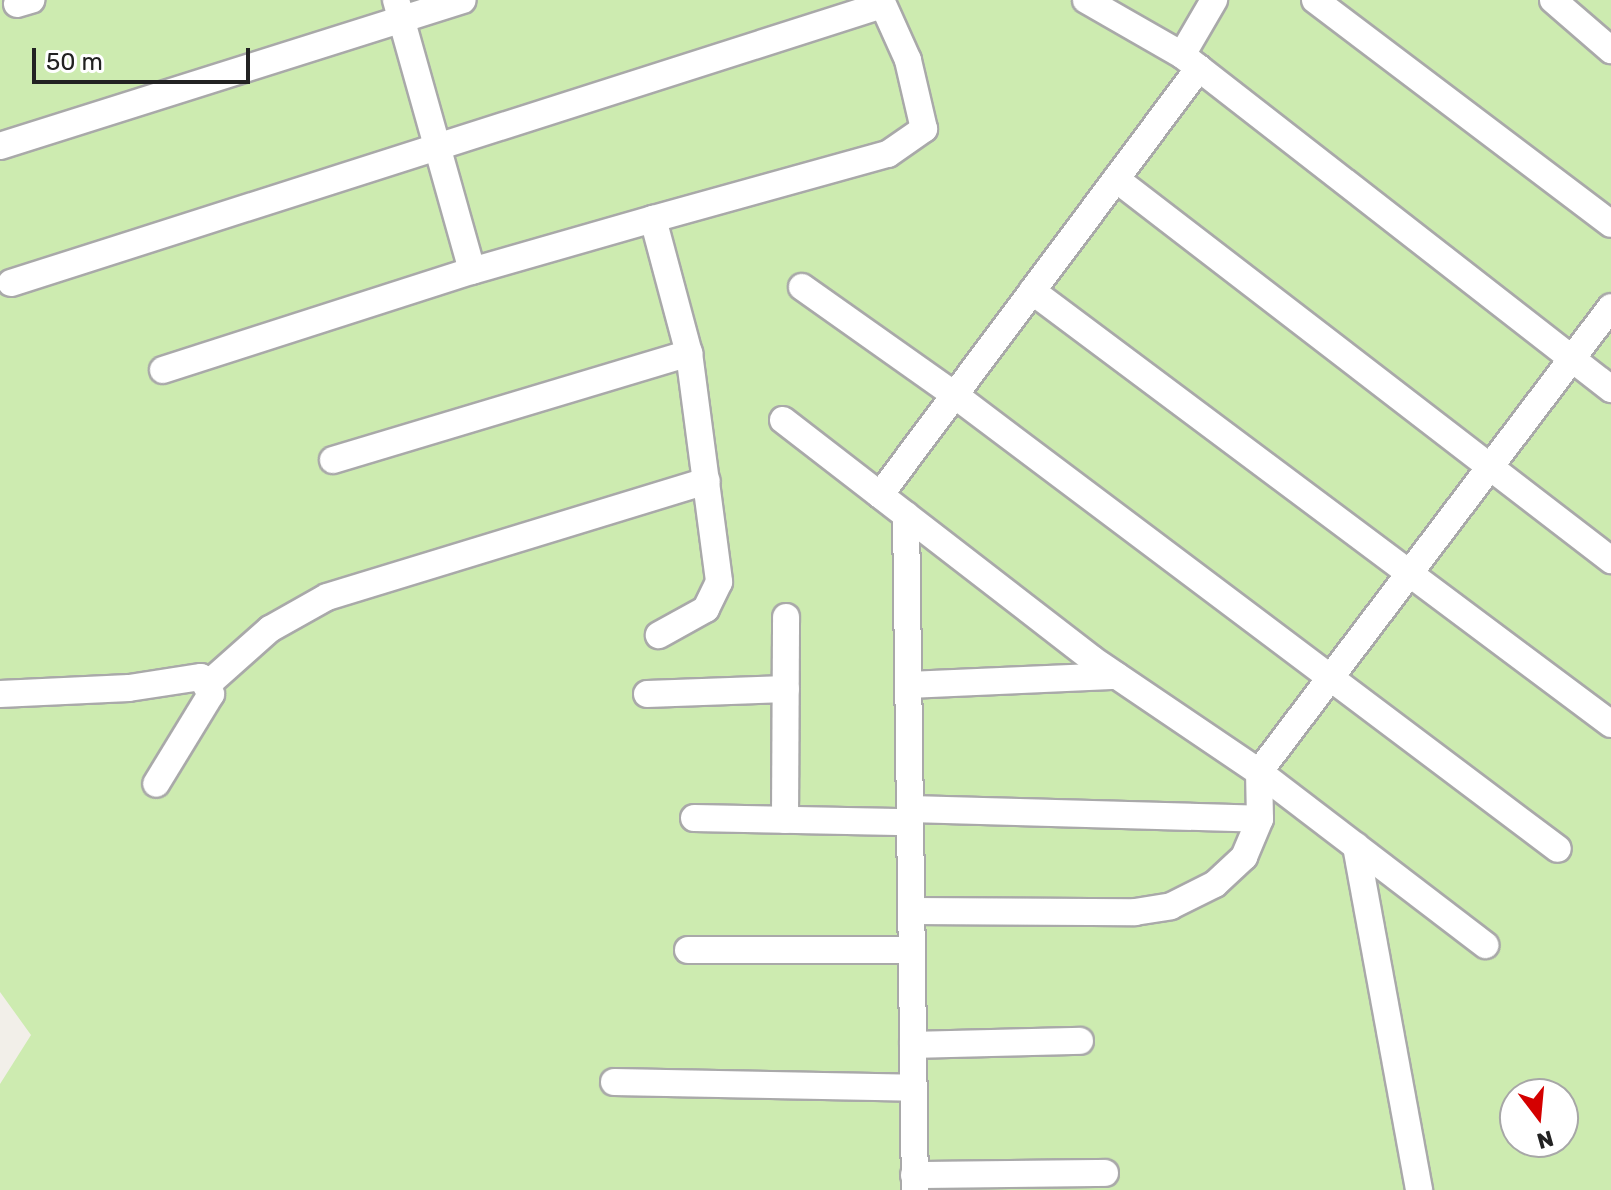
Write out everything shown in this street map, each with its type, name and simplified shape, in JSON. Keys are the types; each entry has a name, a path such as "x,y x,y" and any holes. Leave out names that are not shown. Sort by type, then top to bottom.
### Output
{"street":[{"path":"0,146 399,10 462,0"},
{"path":"1086,0 1190,61 1611,389"},
{"path":"880,495 1116,179 1190,61 1214,0"},
{"path":"1553,0 1611,50"},
{"path":"11,283 882,2 908,60 924,129 888,154 472,271 163,370"},
{"path":"1323,4 1611,224"},
{"path":"399,10 472,271"},
{"path":"1116,179 1611,560"},
{"path":"653,219 689,353 719,582 706,609 659,635"},
{"path":"802,287 956,396 1558,849"},
{"path":"1032,291 1611,724"},
{"path":"911,911 1135,912 1171,906 1215,884 1244,857 1260,819 1259,772 1327,678 1611,307"},
{"path":"333,460 689,353"},
{"path":"783,420 1117,676 1259,772 1485,945"},
{"path":"208,684 270,629 327,597 707,481"},
{"path":"906,515 914,1182 1105,1173"},
{"path":"785,820 786,617"},
{"path":"908,685 1117,676"},
{"path":"0,694 129,688 201,677 208,684 211,694 156,784"},
{"path":"647,694 786,689"},
{"path":"694,818 1260,819"},
{"path":"1356,846 1419,1190"},
{"path":"688,950 912,950"},
{"path":"913,1045 1080,1041"},
{"path":"614,1082 914,1088"}],"green space":[{"path":"0,0 1611,0 1611,1190 0,1190 0,1084 31,1035 0,992"}]}
